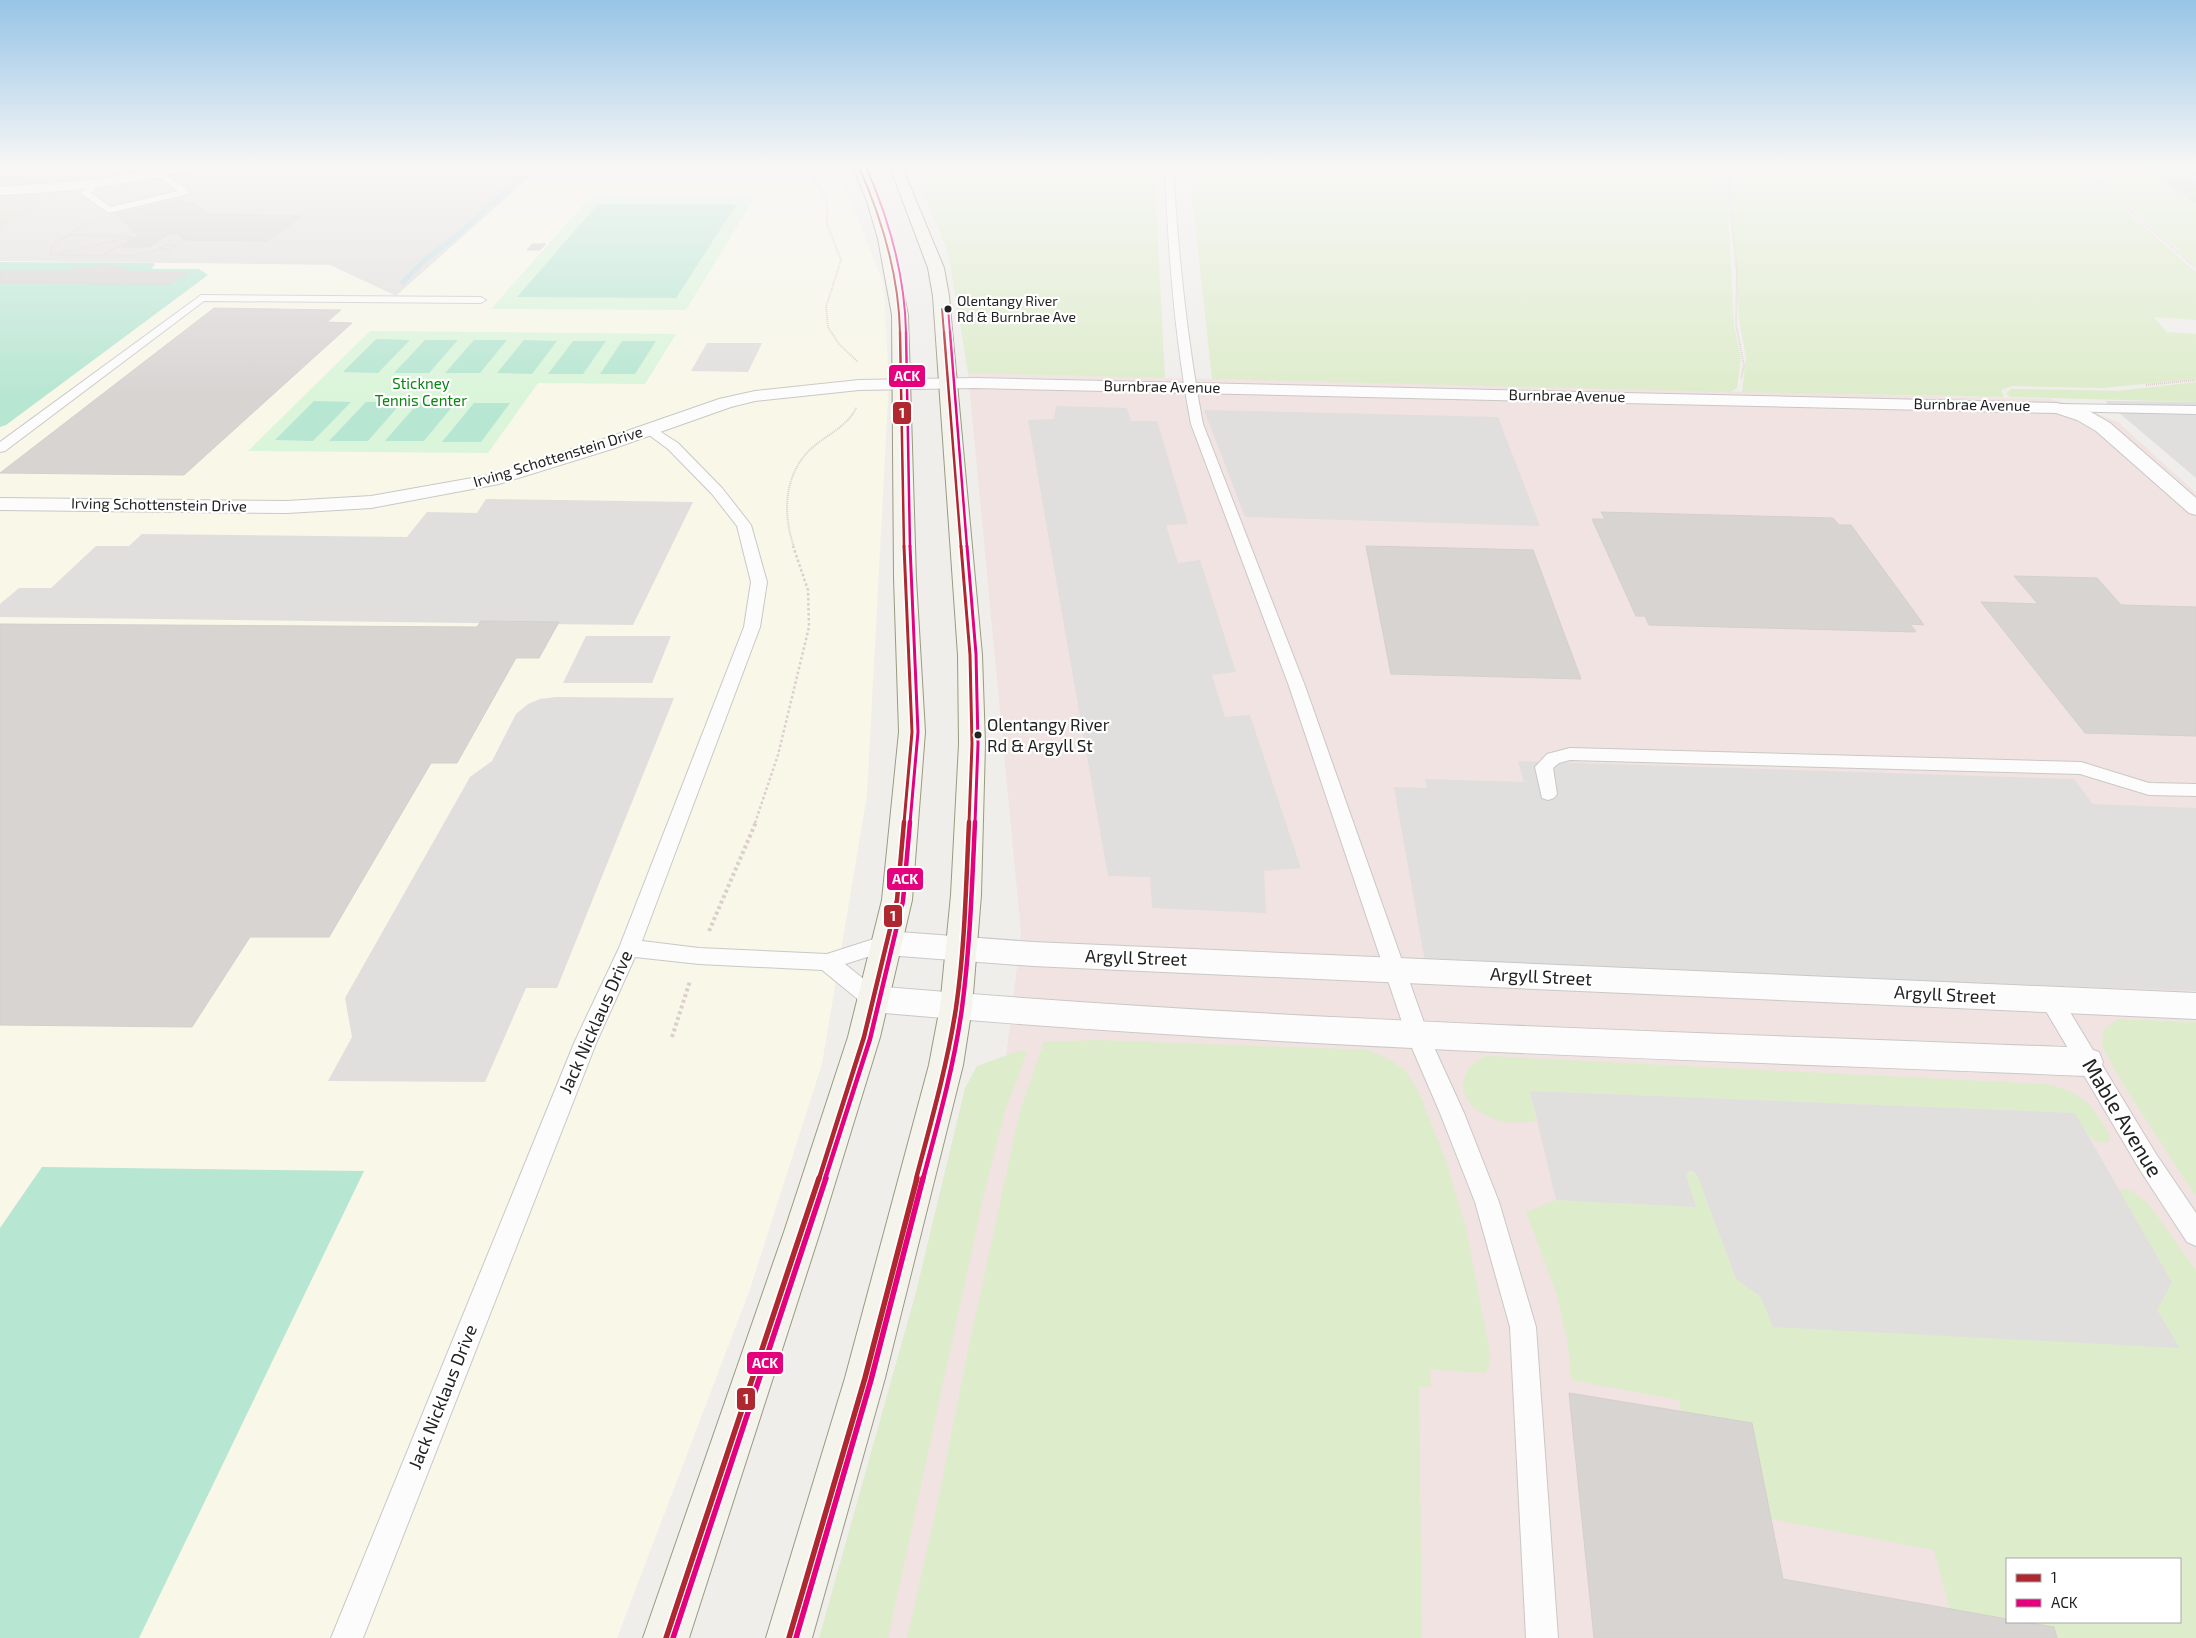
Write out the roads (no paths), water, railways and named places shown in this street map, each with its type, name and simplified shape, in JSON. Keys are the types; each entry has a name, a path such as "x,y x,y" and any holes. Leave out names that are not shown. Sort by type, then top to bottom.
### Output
{"main road":[{"path":"666,1638 802,1232 864,1037 896,900 912,732 905,578 903,383 900,315 896,279 887,243"},
{"path":"789,1638 865,1378 946,1065 956,1008 962,948 972,744 970,655 941,296 936,268 927,243"}],"street":[{"name":"Burnbrae Avenue","path":"903,383 1190,387 2057,408 2084,416 2104,427 2196,509"},
{"name":"Irving Schottenstein Drive","path":"0,504 287,507 371,502 492,480 596,448 725,403 755,396 786,391 903,383"},
{"name":"Argyll Street","path":"886,943 1033,954 2196,1006"},
{"path":"873,999 956,1008 1042,1014 1416,1034 2087,1062"}],"lane":[{"path":"1174,243 1190,387 1197,424 1297,686 1396,969 1416,1034 1452,1112 1487,1202 1523,1327 1542,1638"},
{"path":"0,448 201,298 481,300"},
{"path":"2057,408 2196,410"},
{"name":"Jack Nicklaus Drive","path":"347,1638 586,1041 628,948 723,707 752,626 759,582 744,525 717,491 680,452 650,429"},
{"path":"1548,794 1544,767 1552,758 1570,754 2081,768 2148,789 2196,790"},
{"path":"628,948 699,956 827,962 886,943"},
{"path":"827,962 873,999"},
{"name":"Mable Avenue","path":"2050,1000 2148,1162 2196,1234"}],"waterway":[{"path":"403,282 425,260 446,243"}],"place":[{"name":"Olentangy River Rd & Burnbrae Ave","path":"948,309"},
{"name":"Olentangy River Rd & Argyll St","path":"978,735"}],"park label":[{"name":"Stickney Tennis Center","path":"421,392"}]}
